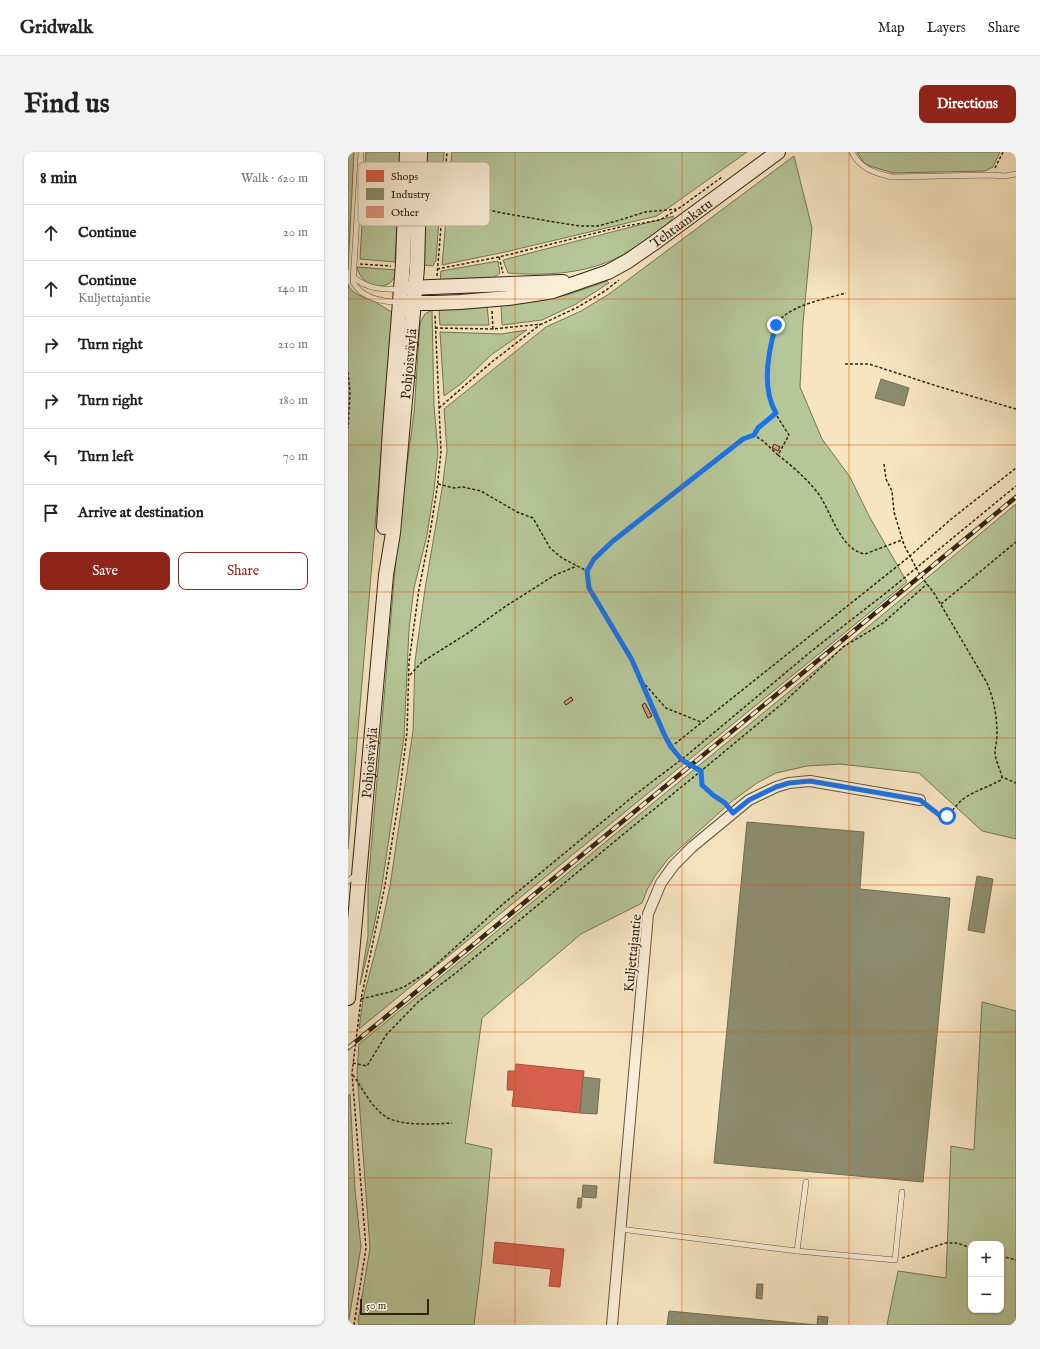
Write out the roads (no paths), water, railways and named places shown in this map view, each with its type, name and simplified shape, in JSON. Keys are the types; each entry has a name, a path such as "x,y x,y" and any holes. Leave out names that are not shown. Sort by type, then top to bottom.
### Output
{"main road":[{"name":"Pohjoisväylä","path":"407,152 407,162"},
{"name":"Pohjoisväylä","path":"420,152 420,162"},
{"name":"Tehtaankatu","path":"400,296 414,303 491,300 553,291 578,281 608,272 628,261 677,227 778,152"},
{"name":"Pohjoisväylä","path":"386,575 384,531 404,226"},
{"name":"Pohjoisväylä","path":"354,998 360,872 386,575 393,533 414,303 418,226"},
{"name":"Tehtaankatu","path":"400,296 415,288 578,281"}],"street":[{"name":"Kuljettajantie","path":"612,1325 648,914 661,883 674,865 692,847 749,800 776,787 789,783 810,781 920,800"}],"lane":[{"path":"360,162 361,152"},
{"path":"852,152 862,166 878,174 892,177 1005,176 1016,174"},
{"path":"358,200 353,277 356,287 363,294 385,301 400,296"},
{"path":"353,277 359,282 374,289 400,296"},
{"path":"348,881 360,872"},
{"path":"797,1251 806,1182"},
{"path":"620,1229 797,1251 895,1260 902,1192"}],"railway":[{"path":"348,1048 1016,497"}]}
